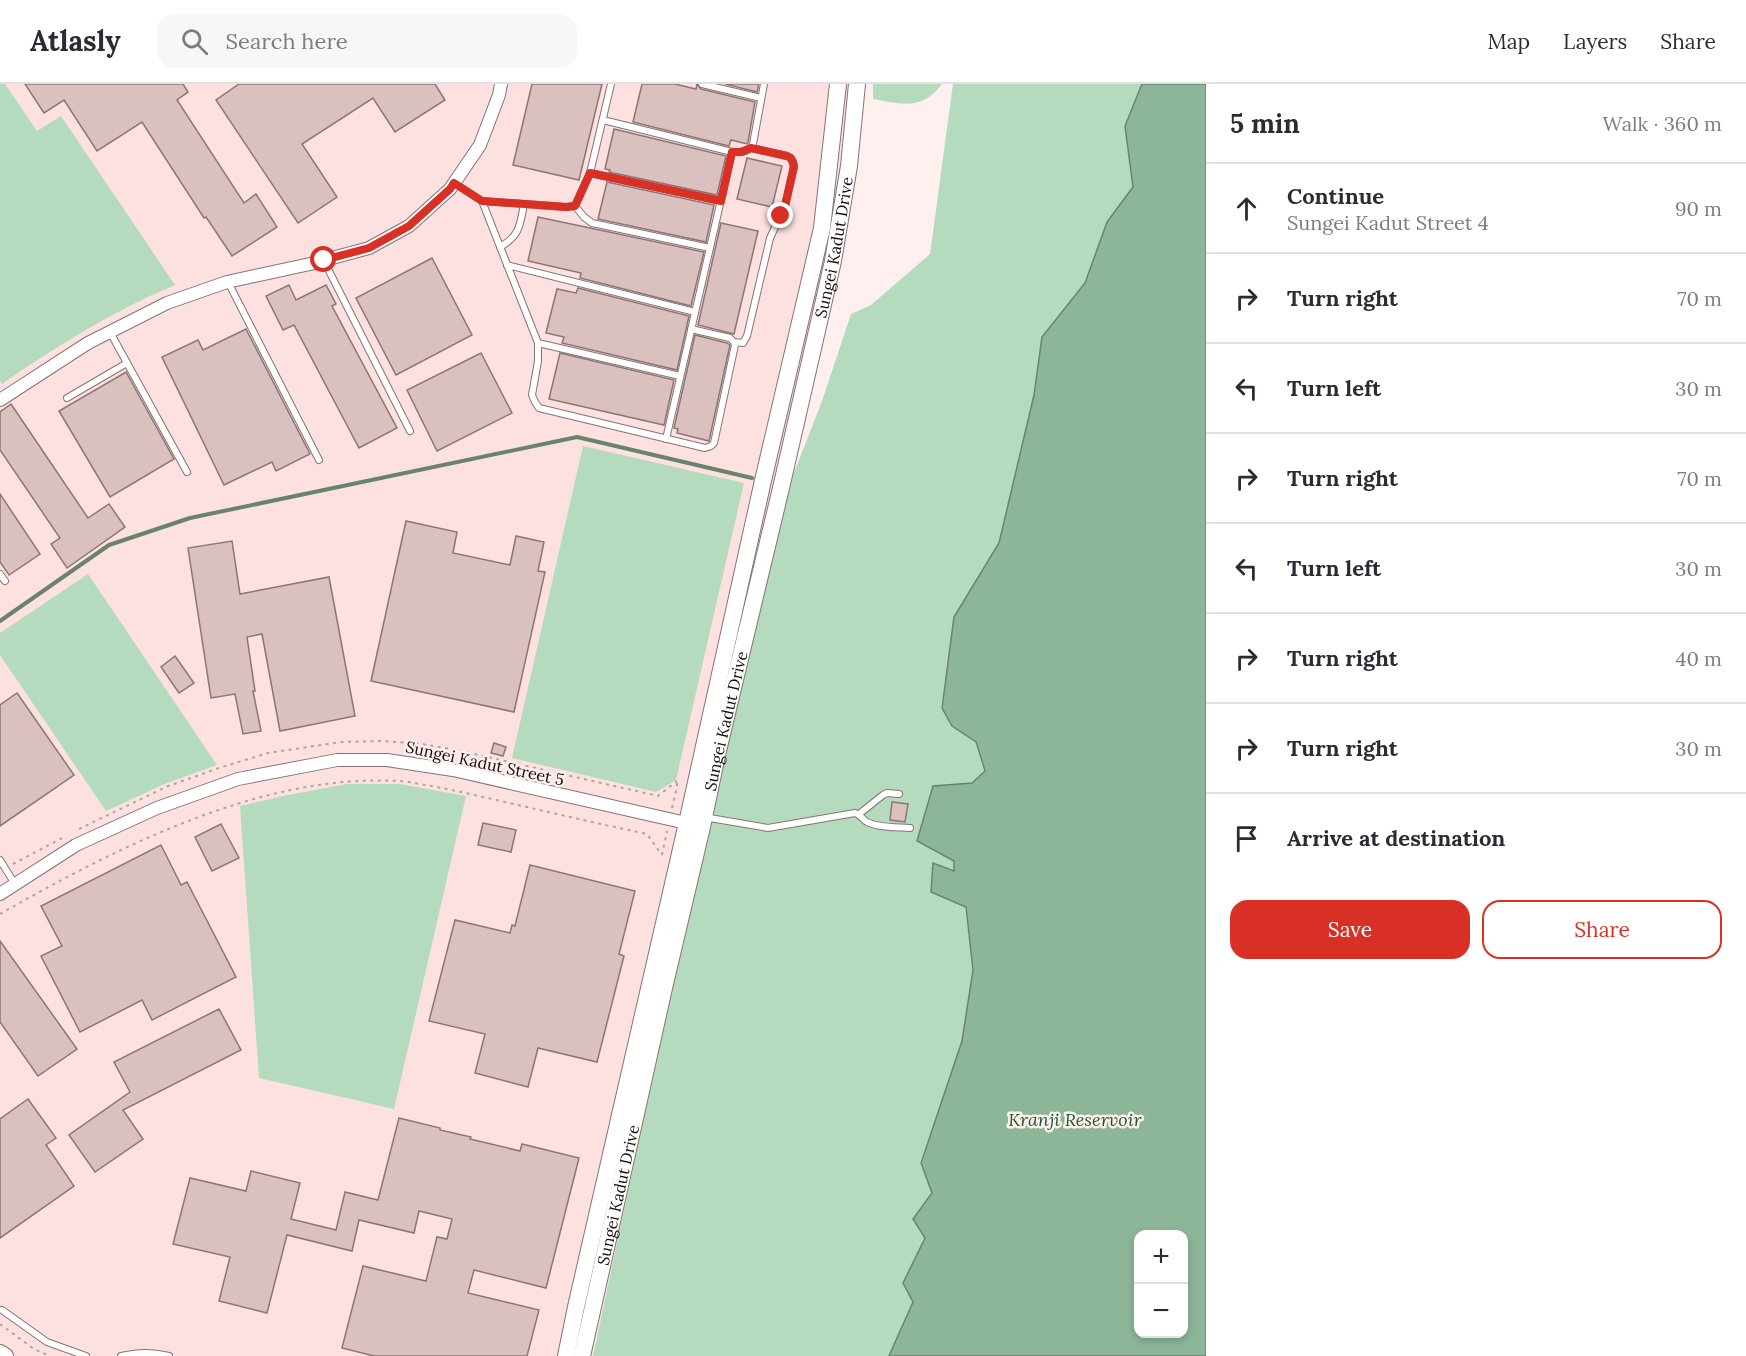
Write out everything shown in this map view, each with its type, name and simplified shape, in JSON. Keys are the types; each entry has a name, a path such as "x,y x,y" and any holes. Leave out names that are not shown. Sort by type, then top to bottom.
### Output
{"main road":[{"name":"Sungei Kadut Drive","path":"582,1356 664,988 698,823 762,485 822,228 838,84"},
{"name":"Sungei Kadut Drive","path":"566,1356 581,1284 717,755 833,261 849,166 857,84"}],"street":[{"path":"0,400 88,343 167,303 227,282 369,248 409,226 450,189 480,145 501,84"},
{"name":"Sungei Kadut Street 5","path":"0,894 76,844 157,808 238,779 337,760 387,760 453,770 698,823"}],"lane":[{"path":"575,206 590,173 611,84"},
{"path":"702,84 761,98"},
{"path":"751,148 764,84"},
{"path":"603,120 732,152 741,152 751,148 791,158 794,166 785,206 770,238 747,336 743,343 691,330"},
{"path":"666,439 732,152"},
{"path":"590,173 721,201"},
{"path":"454,183 482,201 575,206"},
{"path":"482,201 538,343 538,361 532,395 540,408 705,448 711,446 714,443 734,342"},
{"path":"500,247 515,237 519,230 524,204"},
{"path":"575,206 592,223 710,248"},
{"path":"324,260 410,431"},
{"path":"507,265 695,312"},
{"path":"227,282 319,460"},
{"path":"110,332 187,472"},
{"path":"538,343 680,376"},
{"path":"67,398 128,363"},
{"path":"0,574 5,581"},
{"path":"859,814 883,795 899,794"},
{"path":"698,823 768,828 850,813 859,814 866,821 876,825 910,828"},
{"path":"0,860 15,884"},
{"path":"2,1310 47,1342 86,1356"},
{"path":"121,1356 154,1352 169,1356"}],"path":[{"path":"79,830 168,786 219,768 268,753 341,742 383,741 422,744 658,796 677,781"},
{"path":"0,914 104,859 210,812 304,788 346,782 400,781 460,792 647,834 662,855"},
{"path":"5,868 68,835"},
{"path":"0,1324 34,1349 50,1356"}],"shaded area":[{"path":"0,84 860,84 603,1356 0,1356"},
{"path":"0,84 5,84 37,131 61,116 175,285 86,330 2,384 0,380"},
{"path":"873,84 942,84 934,93 919,102 902,104 873,99"},
{"path":"953,84 1142,84 1125,126 1134,186 1106,224 1084,284 1035,394 998,545 954,618 941,708 951,725 975,741 984,771 971,783 933,786 917,840 955,862 955,871 933,864 932,891 965,907 973,970 963,1040 920,1163 933,1194 926,1237 903,1283 913,1300 890,1356 593,1356 765,547 822,401 851,314 871,305 930,254"},
{"path":"583,446 744,483 676,780 656,792 512,758"},
{"path":"88,574 217,765 167,783 106,811 0,655 0,633"},
{"path":"347,784 400,784 466,796 394,1109 259,1078 240,806"}],"water":[{"name":"Kranji Reservoir","path":"1142,84 1206,84 1206,1356 889,1356 913,1302 903,1283 925,1238 913,1219 932,1193 921,1163 962,1041 973,970 966,907 931,892 933,863 954,871 954,861 917,841 933,786 972,783 985,771 976,742 952,726 942,708 954,617 999,543 1034,395 1042,337 1085,283 1107,222 1133,187 1125,126"}],"building":[{"path":"25,84 183,84 188,92 177,100 244,203 256,194 277,227 232,256 206,217 204,218 142,122 97,151 64,100 44,113"},
{"path":"239,84 435,84 445,100 395,132 373,98 302,144 337,197 298,223 216,100"},
{"path":"532,84 602,84 579,180 513,165"},
{"path":"642,84 675,84 696,89 697,84 701,89 755,102 747,144 731,140 729,146 633,122"},
{"path":"725,84 759,84 757,92"},
{"path":"614,129 726,156 717,195 609,172 610,170 605,169"},
{"path":"747,158 782,166 772,207 737,199"},
{"path":"607,182 714,205 706,242 598,219"},
{"path":"538,217 704,252 691,306 580,278 581,273 528,261"},
{"path":"721,223 758,231 734,334 698,325"},
{"path":"432,258 472,335 396,375 356,298"},
{"path":"289,285 296,300 326,285 336,304 332,306 397,428 359,448 294,325 283,330 266,296"},
{"path":"578,288 689,316 677,370 562,343 564,337 546,333 557,289 576,293"},
{"path":"246,329 310,454 276,471 272,462 224,485 162,357 198,340 203,350"},
{"path":"695,335 730,345 709,441 677,433 678,429 674,428"},
{"path":"481,353 512,413 437,451 407,390"},
{"path":"560,353 674,380 664,425 549,399"},
{"path":"126,372 174,459 110,497 59,411"},
{"path":"11,404 88,518 109,504 125,527 67,568 51,544 60,538 0,450 0,412"},
{"path":"0,494 40,554 9,575 0,562"},
{"path":"406,521 457,532 453,553 510,565 516,536 544,542 538,571 545,572 514,712 371,681"},
{"path":"232,541 240,594 329,577 355,716 280,731 262,634 247,637 255,691 253,691 261,731 243,734 235,694 211,698 188,548"},
{"path":"175,656 194,683 179,693 161,667"},
{"path":"17,693 74,775 0,826 0,705"},
{"path":"494,743 506,747 503,756 491,753"},
{"path":"892,802 908,804 905,822 890,820"},
{"path":"483,823 516,830 511,852 478,845"},
{"path":"221,824 239,858 212,871 195,837"},
{"path":"161,845 181,885 187,882 236,977 152,1020 142,1000 80,1032 41,956 62,946 41,906"},
{"path":"530,865 635,891 619,954 624,956 597,1062 538,1048 528,1087 475,1073 485,1034 429,1021 455,920 510,933 512,925 515,926"},
{"path":"0,941 77,1049 38,1076 0,1022"},
{"path":"219,1009 241,1050 123,1110 143,1139 95,1172 69,1135 130,1092 114,1062"},
{"path":"28,1099 56,1138 46,1145 74,1186 0,1238 0,1119"},
{"path":"399,1118 520,1151 522,1144 579,1158 546,1288 474,1270 468,1293 539,1310 527,1356 374,1356 342,1348 363,1266 426,1281 437,1237 447,1239 452,1219 419,1211 414,1233 359,1220 352,1251 287,1235 267,1313 219,1301 230,1257 173,1244 190,1178 246,1191 251,1171 300,1183 291,1219 336,1230 345,1192 378,1200"}],"waterway":[{"path":"0,621 109,545 190,518 577,437 752,478"}],"route":[{"path":"324,260 369,248 409,226 454,183 482,201 566,207 575,206 590,173 721,201 732,152 747,151 751,148 787,156 794,162 781,216"}]}
